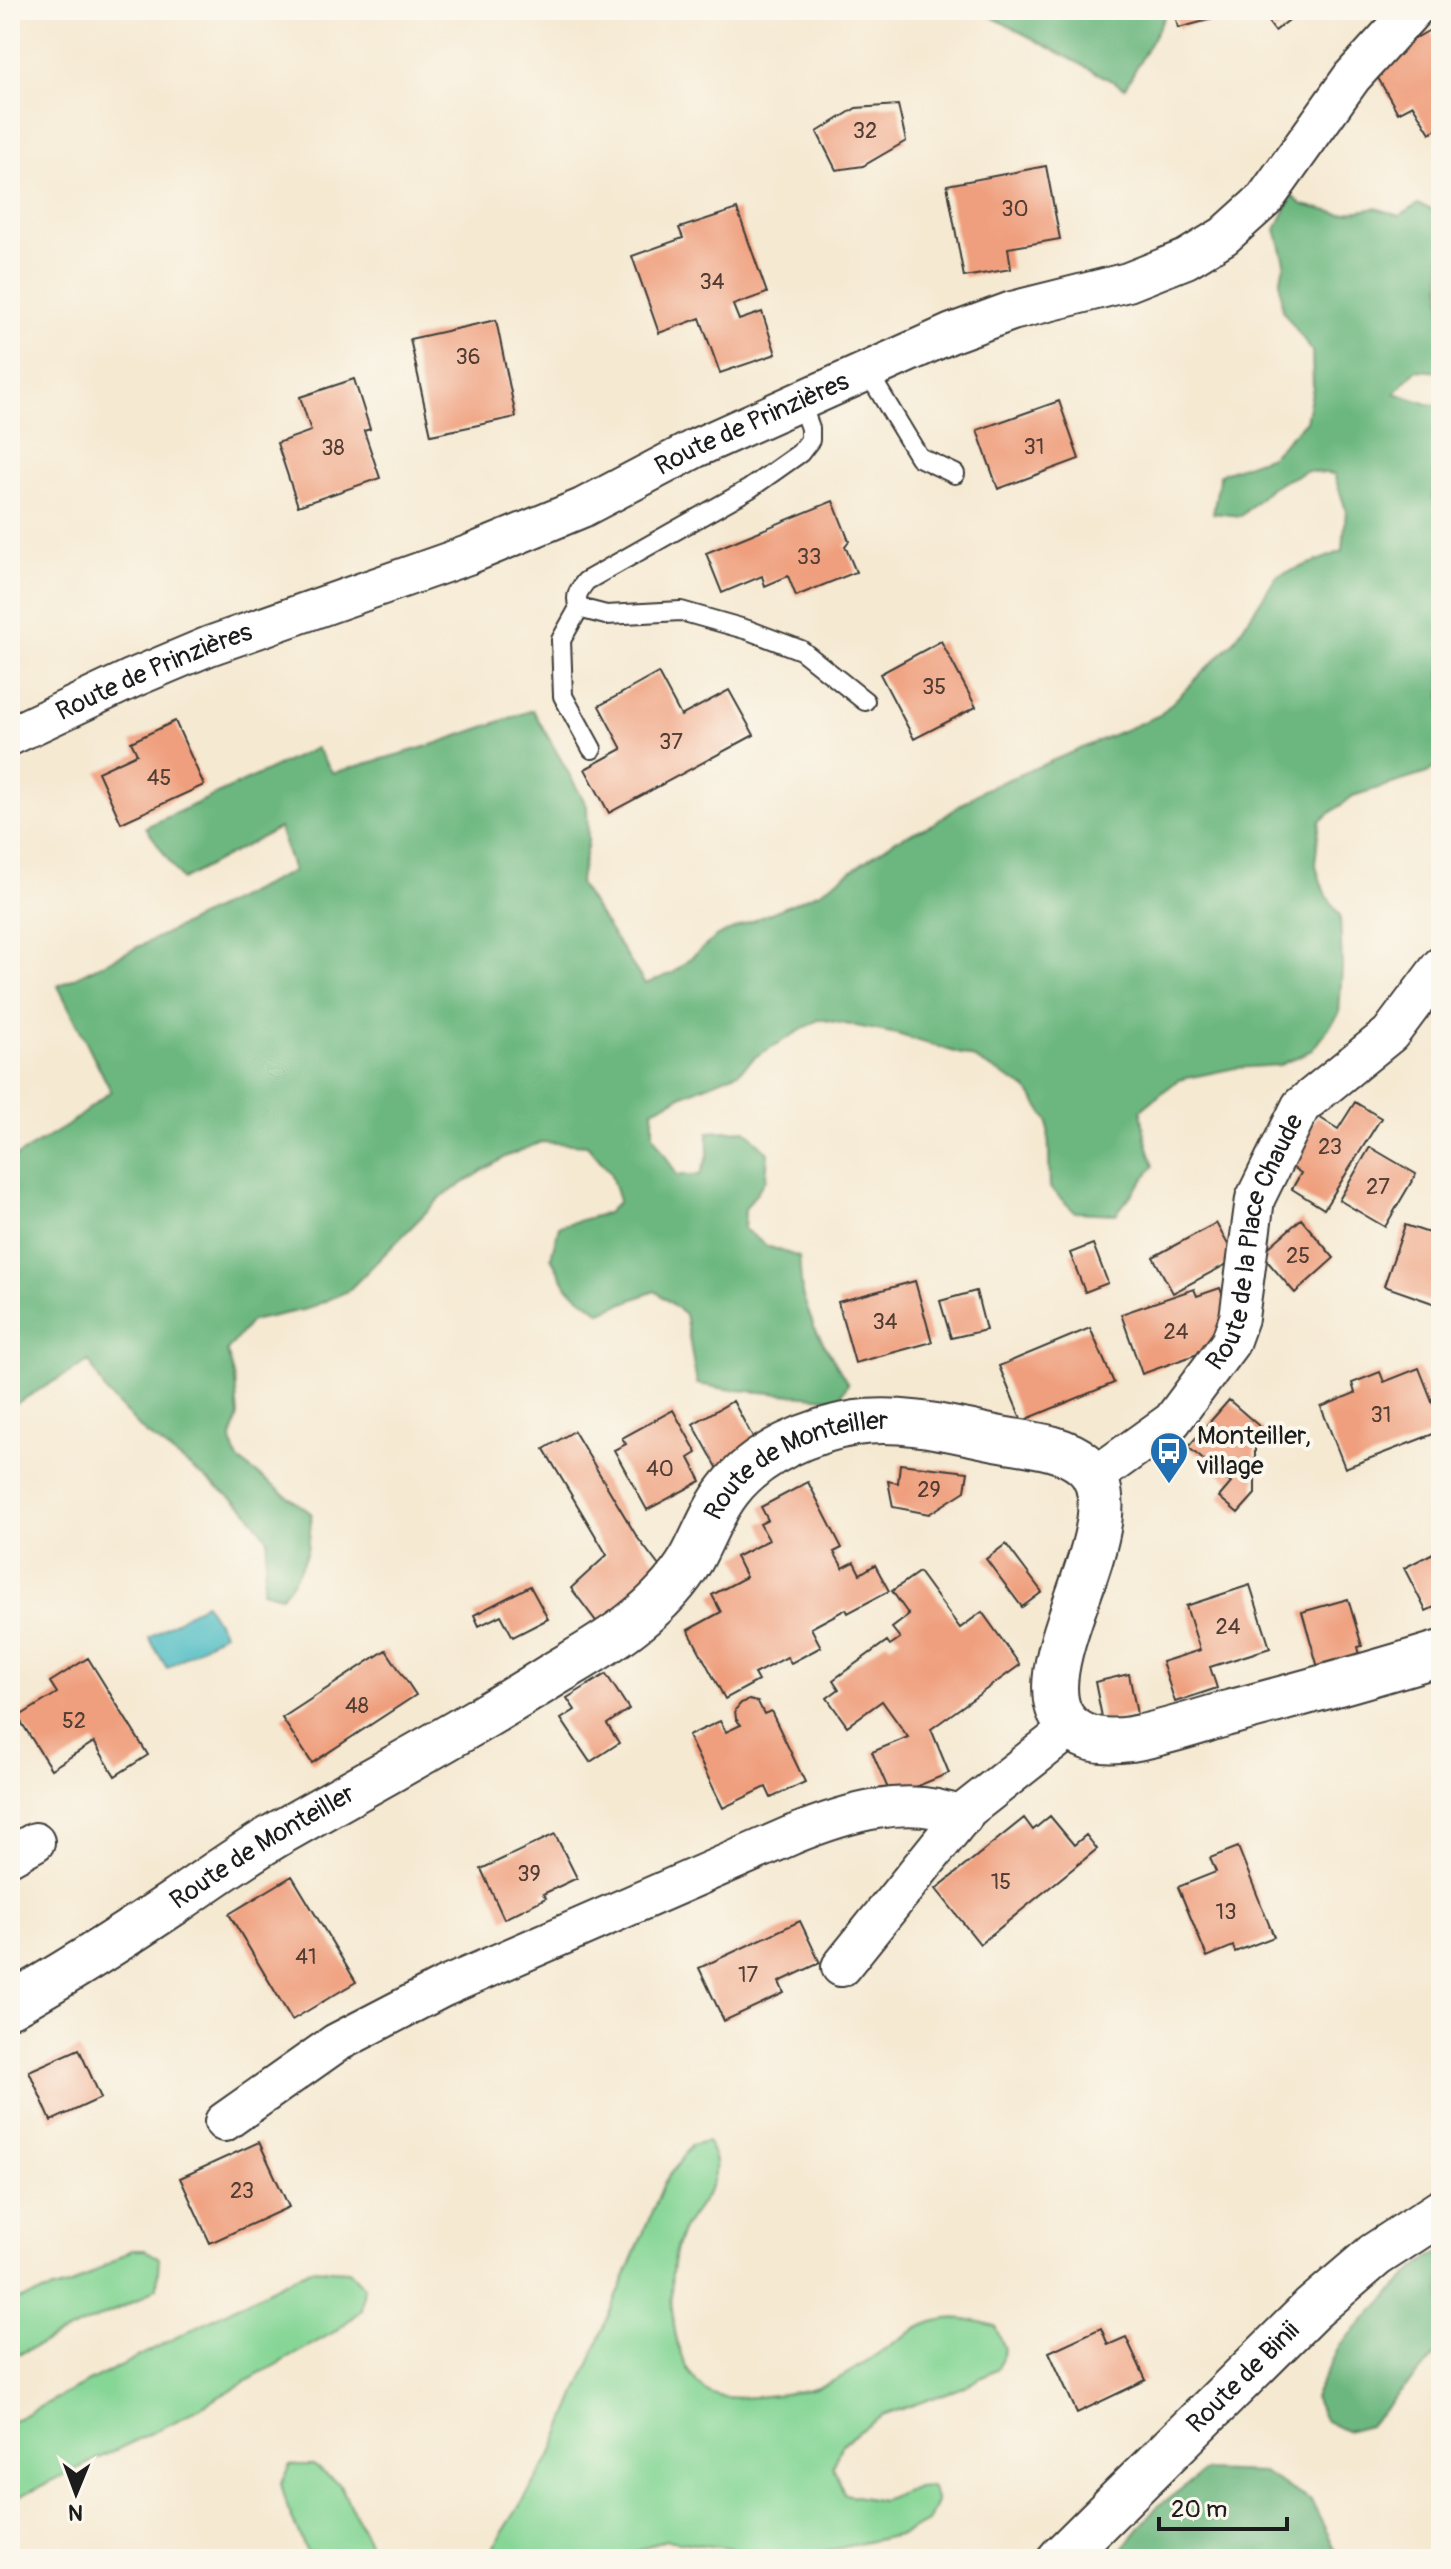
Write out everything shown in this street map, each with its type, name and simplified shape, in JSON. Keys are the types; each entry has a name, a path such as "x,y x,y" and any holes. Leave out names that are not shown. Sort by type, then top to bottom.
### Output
{"street":[{"name":"Route de Prinzières","path":"10,736 209,646 468,555 569,513 696,448 990,318 1128,282 1205,249 1238,225 1265,199 1352,77 1413,10"},
{"name":"Route de la Place Chaude","path":"1094,1477 1172,1421 1230,1343 1239,1318 1255,1199 1301,1106 1390,1034 1441,966"},
{"path":"1390,1034 1441,1003"},
{"name":"Route de Monteiller","path":"10,2005 135,1929 286,1829 446,1741 617,1635 656,1604 682,1574 728,1491 741,1476 777,1451 830,1429 878,1421 964,1432 1066,1454 1082,1462 1094,1477"},
{"path":"1094,1477 1101,1497 1099,1529 1057,1669 1056,1699 1078,1733 1100,1740 1134,1739 1441,1653"},
{"path":"841,1967 968,1809 1072,1727"},
{"path":"224,2122 336,2043 444,1987 792,1835 862,1811 928,1807 963,1817"},
{"name":"Route de Binii","path":"1060,2559 1312,2309 1375,2255 1441,2212"}],"lane":[{"path":"870,369 875,384 919,457 955,474"},
{"path":"592,749 563,696 561,640 579,608 576,600 579,589 586,581 749,489 800,453 810,440 810,428 800,401"},
{"path":"579,608 606,615 681,611 748,630 801,650 865,701"}],"green space":[{"path":"979,10 1165,10 1164,18 1125,88"},
{"path":"1292,196 1303,205 1341,214 1376,208 1400,216 1418,204 1441,213 1441,372 1416,370 1395,393 1441,406 1441,455 1432,496 1441,516 1441,763 1427,773 1353,796 1320,821 1315,863 1324,891 1340,916 1342,968 1339,1014 1312,1050 1280,1065 1235,1068 1178,1080 1141,1110 1154,1166 1116,1214 1075,1212 1050,1188 1048,1121 1027,1089 971,1057 897,1034 820,1019 755,1057 739,1072 653,1110 653,1135 677,1175 700,1175 708,1156 708,1132 746,1130 768,1153 766,1179 745,1209 744,1229 767,1246 799,1257 802,1294 814,1327 848,1384 838,1399 697,1384 685,1314 655,1291 600,1312 567,1287 551,1257 559,1226 607,1213 619,1201 610,1172 587,1145 541,1142 505,1157 440,1198 348,1291 307,1309 251,1321 227,1351 235,1379 238,1416 231,1440 238,1460 311,1513 305,1558 281,1596 262,1591 268,1539 245,1508 144,1432 106,1392 89,1361 10,1407 10,1160 67,1126 111,1091 58,986 293,871 279,828 182,880 146,827 316,748 333,773 432,745 533,710 587,806 588,842 579,884 645,984 673,973 717,936 820,892 896,840 933,824 983,790 1160,715 1233,642 1277,576 1343,551 1346,510 1334,474 1306,471 1271,487 1241,516 1213,513 1220,474 1271,456 1306,421 1313,387 1312,351 1282,310 1280,281 1285,262 1276,229"},
{"path":"707,2141 714,2157 715,2171 706,2195 677,2244 671,2295 680,2353 697,2383 710,2393 743,2397 807,2390 843,2376 925,2325 960,2319 995,2326 1005,2349 998,2369 961,2388 882,2416 843,2443 833,2466 844,2494 882,2501 917,2487 931,2486 937,2502 928,2522 903,2534 817,2553 771,2554 665,2540 618,2559 486,2559 551,2456 664,2183 692,2145"},
{"path":"132,2250 145,2250 159,2258 157,2287 137,2300 10,2358 10,2302 71,2285"},
{"path":"1441,2251 1441,2350 1369,2425 1346,2431 1324,2420 1314,2397 1340,2345 1420,2264"},
{"path":"310,2269 349,2271 364,2287 361,2310 336,2331 172,2423 10,2501 10,2422"},
{"path":"290,2465 313,2465 340,2485 377,2559 310,2559 288,2510 281,2483"},
{"path":"1205,2471 1263,2473 1311,2501 1337,2552 1335,2559 1114,2559 1156,2508"}],"water":[{"path":"205,1603 224,1633 167,1668 149,1638"}],"building":[{"path":"1174,10 1231,10 1232,14 1178,28"},
{"path":"1259,10 1296,10 1298,13 1275,31"},
{"path":"1430,30 1436,41 1441,38 1441,79 1437,82 1441,89 1441,126 1430,133 1413,105 1398,113 1370,64"},
{"path":"898,105 906,141 863,166 836,170 817,132 856,108"},
{"path":"1046,166 1060,239 1008,248 1011,269 964,277 947,185"},
{"path":"737,209 767,293 733,305 739,320 762,312 776,354 720,373 700,318 659,333 632,256 683,238 679,228"},
{"path":"496,320 516,417 431,435 410,339"},
{"path":"354,379 370,429 364,431 380,478 298,506 277,443 311,431 300,397"},
{"path":"1059,401 1079,459 998,489 977,430"},
{"path":"833,501 849,541 845,546 856,572 796,596 788,576 765,586 762,576 722,593 706,553"},
{"path":"941,641 976,707 914,739 880,674"},
{"path":"658,673 681,716 729,690 754,735 609,813 585,769 622,749 599,706"},
{"path":"175,721 204,785 121,823 98,772 137,754 131,742"},
{"path":"1355,1102 1381,1118 1324,1209 1292,1189 1301,1173 1287,1164 1317,1116 1338,1129"},
{"path":"1370,1147 1416,1174 1385,1227 1339,1200"},
{"path":"1301,1219 1334,1258 1295,1293 1261,1254"},
{"path":"1216,1223 1236,1259 1173,1293 1153,1257"},
{"path":"1405,1225 1441,1237 1441,1306 1384,1286"},
{"path":"1093,1244 1108,1283 1085,1292 1070,1253"},
{"path":"915,1281 932,1342 855,1363 838,1302"},
{"path":"1220,1288 1232,1323 1217,1347 1142,1374 1121,1314 1194,1289 1197,1296"},
{"path":"976,1291 986,1330 951,1338 940,1301"},
{"path":"1090,1328 1114,1383 1022,1421 999,1366"},
{"path":"1419,1368 1441,1431 1345,1468 1321,1407 1355,1393 1352,1383 1380,1372 1384,1382"},
{"path":"1229,1400 1267,1433 1255,1447 1255,1494 1238,1513 1219,1497 1231,1483 1188,1447"},
{"path":"733,1401 758,1447 718,1469 693,1424"},
{"path":"673,1410 697,1453 689,1458 701,1481 647,1510 614,1450 626,1444 622,1438"},
{"path":"574,1431 637,1537 662,1570 599,1625 571,1588 607,1555 544,1449"},
{"path":"900,1464 968,1472 965,1491 929,1514 893,1507 888,1481 898,1483"},
{"path":"808,1482 842,1548 834,1552 843,1568 854,1562 860,1574 875,1565 889,1591 811,1628 821,1647 791,1663 787,1657 754,1674 758,1681 725,1699 688,1630 721,1612 712,1595 746,1577 736,1557 769,1540 760,1524 768,1520 761,1507"},
{"path":"1006,1544 1042,1592 1022,1607 986,1559"},
{"path":"1441,1549 1441,1604 1426,1611 1404,1568"},
{"path":"919,1572 960,1628 982,1612 1020,1665 931,1729 949,1773 899,1794 889,1791 872,1752 908,1737 882,1701 847,1726 827,1698 839,1689 833,1680 887,1641 890,1645 900,1638 892,1628 909,1615 892,1591"},
{"path":"1250,1585 1270,1648 1210,1667 1217,1688 1175,1702 1162,1662 1200,1650 1186,1606"},
{"path":"530,1586 548,1619 513,1637 501,1615 479,1626 474,1615"},
{"path":"1348,1599 1362,1646 1358,1647 1361,1659 1319,1671 1302,1612"},
{"path":"386,1650 416,1695 312,1763 282,1718"},
{"path":"88,1658 148,1755 115,1776 94,1742 51,1769 18,1717 57,1693 50,1682"},
{"path":"606,1674 629,1709 607,1724 619,1743 590,1762 561,1719 575,1710 567,1698"},
{"path":"1129,1674 1137,1714 1103,1722 1095,1682"},
{"path":"749,1700 758,1702 764,1714 771,1711 805,1782 771,1798 766,1787 723,1808 688,1736 720,1721 726,1732 741,1725 736,1719 735,1710"},
{"path":"1050,1816 1074,1845 1086,1835 1097,1849 980,1944 936,1889 1024,1818 1033,1830"},
{"path":"555,1834 577,1878 543,1894 546,1898 504,1919 481,1869"},
{"path":"1238,1847 1274,1937 1235,1952 1233,1946 1207,1957 1178,1887 1216,1872 1210,1858"},
{"path":"292,1876 356,1982 292,2020 229,1914"},
{"path":"800,1921 820,1963 779,1982 784,1993 724,2021 699,1968"},
{"path":"79,2049 101,2098 51,2121 29,2071"},
{"path":"259,2142 289,2207 210,2243 180,2178"},
{"path":"1101,2328 1108,2345 1126,2337 1146,2380 1077,2413 1049,2352"}],"place":[{"name":"Monteiller, village","path":"1169,1485"}]}
